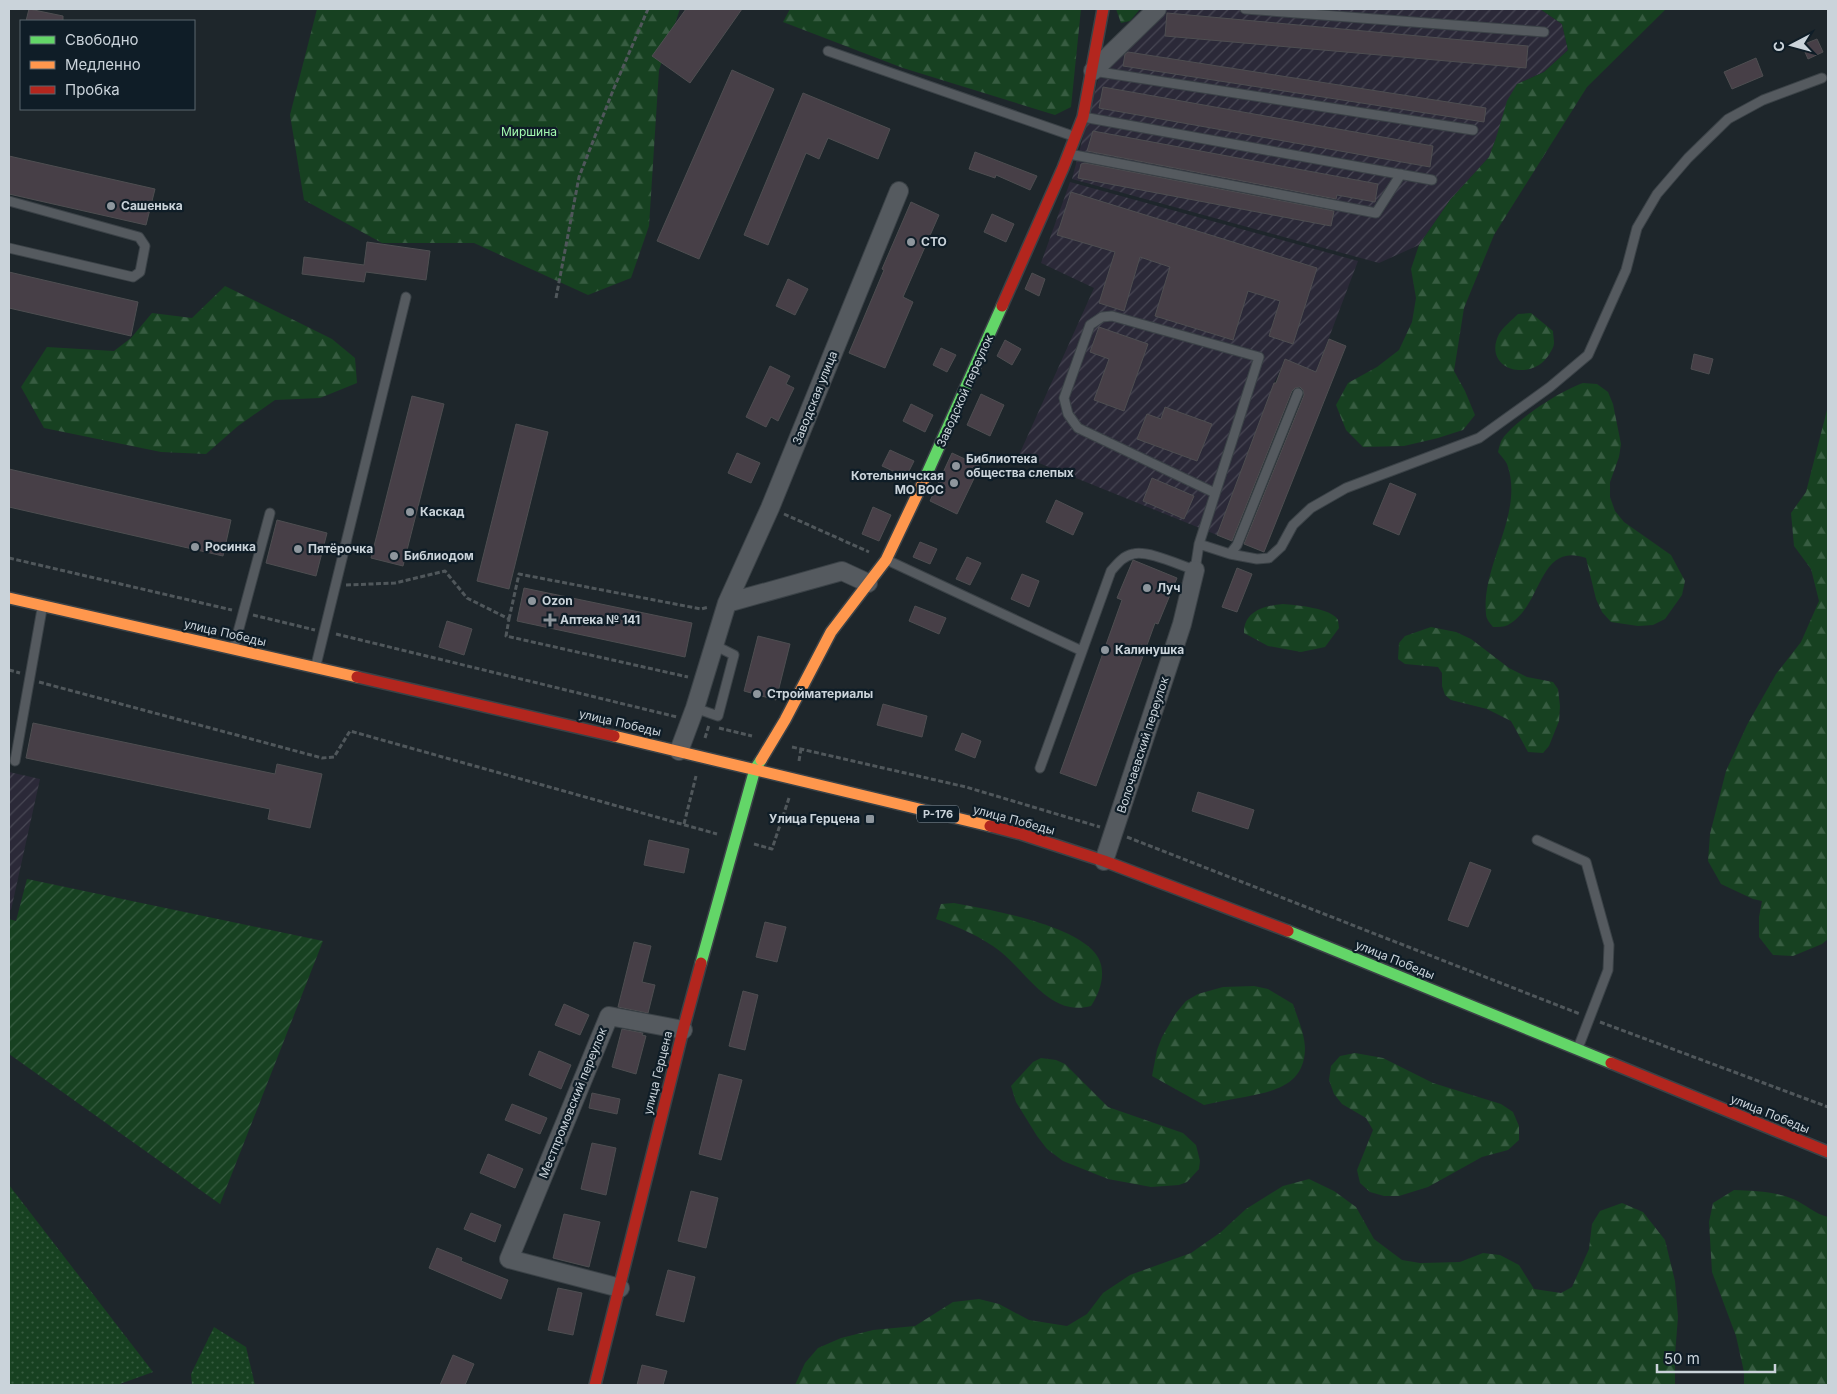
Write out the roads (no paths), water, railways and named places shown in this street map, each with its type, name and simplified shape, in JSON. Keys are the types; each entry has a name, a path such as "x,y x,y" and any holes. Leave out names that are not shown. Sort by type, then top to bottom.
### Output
{"main road":[{"name":"Заводской переулок","path":"755,770 785,720 831,632 886,560 944,437 1076,136 1083,117 1103,9"},
{"name":"улица Победы","path":"9,598 679,751 1021,834 1104,861 1261,919 1828,1152"},
{"name":"улица Герцена","path":"595,1385 683,1030 755,770"}],"street":[{"path":"1092,71 1157,9"},
{"name":"Заводская улица","path":"679,751 693,714 727,603 770,508 898,191"},
{"name":"Волочаевский переулок","path":"1104,861 1182,624 1195,570"},
{"path":"727,603 842,571 868,583"},
{"name":"Местпромовский переулок","path":"620,1288 509,1259 609,1016 683,1030"}],"lane":[{"path":"1245,9 1544,32"},
{"path":"828,51 1076,136"},
{"path":"1092,71 1472,130"},
{"path":"1198,544 1230,554 1257,559 1269,558 1281,547 1293,525 1311,508 1346,488 1479,438 1550,387 1588,355 1626,270 1637,228 1657,194 1688,158 1728,119 1763,100 1822,78"},
{"path":"1083,117 1432,180"},
{"path":"1069,154 1376,213 1401,174"},
{"path":"9,201 139,237 145,246 140,272 133,277 9,248"},
{"path":"315,668 406,297"},
{"path":"1040,768 1111,571 1121,559 1133,553 1147,554 1195,570 1198,544 1215,493 1259,357 1112,316 1102,317 1090,325 1064,398 1068,414 1078,428 1215,493"},
{"path":"1230,554 1237,545 1298,393"},
{"path":"234,649 270,513"},
{"path":"886,560 1082,651"},
{"path":"15,761 43,605"},
{"path":"693,714 718,716 734,656 714,645"},
{"path":"1537,840 1586,862 1609,945 1608,970 1577,1050"}],"place":[{"name":"Сашенька","path":"111,206"},
{"name":"СТО","path":"911,242"},
{"name":"Библиотека общества слепых","path":"956,466"},
{"name":"Котельничская МО ВОС","path":"954,483"},
{"name":"Каскад","path":"410,512"},
{"name":"Росинка","path":"195,547"},
{"name":"Пятёрочка","path":"298,549"},
{"name":"Библиодом","path":"394,556"},
{"name":"Луч","path":"1147,588"},
{"name":"Ozon","path":"532,601"},
{"name":"Аптека № 141","path":"550,620"},
{"name":"Калинушка","path":"1105,650"},
{"name":"Стройматериалы","path":"757,694"},
{"name":"Улица Герцена","path":"870,819"}],"park label":[{"name":"Миршина","path":"529,132"}]}
